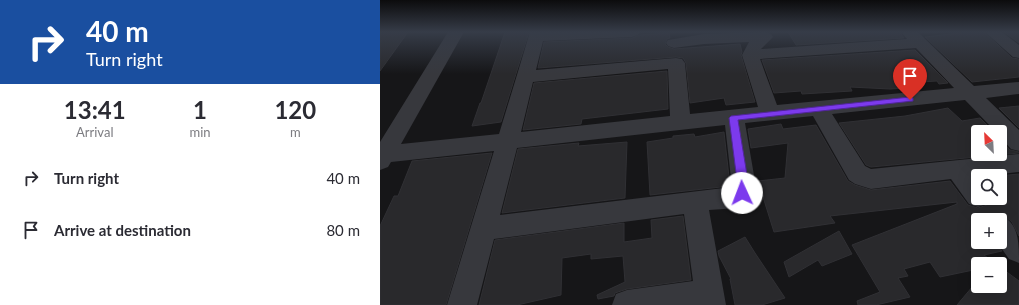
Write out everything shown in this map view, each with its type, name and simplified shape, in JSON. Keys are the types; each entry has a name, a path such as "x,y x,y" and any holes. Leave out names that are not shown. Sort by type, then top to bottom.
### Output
{"street":[{"path":"381,157 447,46"},
{"path":"462,305 535,46"},
{"path":"679,46 676,63 680,122"},
{"path":"754,46 750,55 770,114"},
{"path":"750,55 830,46"},
{"path":"924,46 1019,143"},
{"path":"526,77 676,63"},
{"path":"381,157 507,141 680,122 734,118 1019,88"},
{"path":"819,109 857,173 863,177 872,179 1019,164"},
{"path":"483,229 733,197 742,193 744,187 734,118"},
{"path":"958,171 971,189"},
{"path":"627,305 710,300 695,202"},
{"path":"984,205 990,213"},
{"path":"1007,235 1019,250"}],"building":[{"path":"380,46 398,46 380,71"},
{"path":"500,46 525,46 501,122 472,126"},
{"path":"543,46 667,46 674,49 711,46 741,46 741,55 755,102 726,105 724,98 690,103 686,63 683,58 676,57 538,68"},
{"path":"935,46 999,46 1012,58 1019,59 1019,77 972,82"},
{"path":"915,50 948,83 939,84 937,81 902,83 906,88 890,89 850,87 852,91 802,94 801,91 774,93 762,60"},
{"path":"667,71 668,109 582,119 581,124 523,130 534,83"},
{"path":"1019,106 1019,128 999,108"},
{"path":"948,108 962,121 980,118 987,125 971,125 971,158 871,167 866,165 839,123 905,116"},
{"path":"781,124 783,129 816,125 848,181 855,185 871,190 950,181 968,205 978,208 987,205 1007,205 1007,175 1019,174 1019,236 1012,222 1007,218 1007,213 971,213 971,249 1001,249 1002,251 984,255 987,257 971,257 971,270 940,277 930,262 904,269 908,276 898,278 910,297 876,305 858,305 857,301 880,292 852,245 957,204 957,202 830,216 835,223 774,232 758,181 785,178 788,143 751,148 748,129"},
{"path":"724,132 730,186 650,195 647,142 673,138 673,136 694,134 695,137"},
{"path":"627,142 625,198 502,213 518,149 579,143 578,146"},
{"path":"1007,147 1010,150 1019,153 1007,154"},
{"path":"492,153 446,305 380,305 380,226 394,196 398,196 412,161"},
{"path":"683,216 691,280 627,289 615,293 614,296 598,299 597,295 625,282 623,256 591,259 591,254 562,258 561,295 517,305 479,305 495,240 624,223 624,242 652,238 651,220"},
{"path":"839,231 852,254 822,266 818,260 789,277 784,262"},
{"path":"745,237 785,298 762,305 735,305 731,279 718,251"},
{"path":"1007,272 1019,281 1019,305 957,305 971,288 971,293 1007,293"}],"route":[{"path":"742,193 744,187 734,118 910,100"}]}
